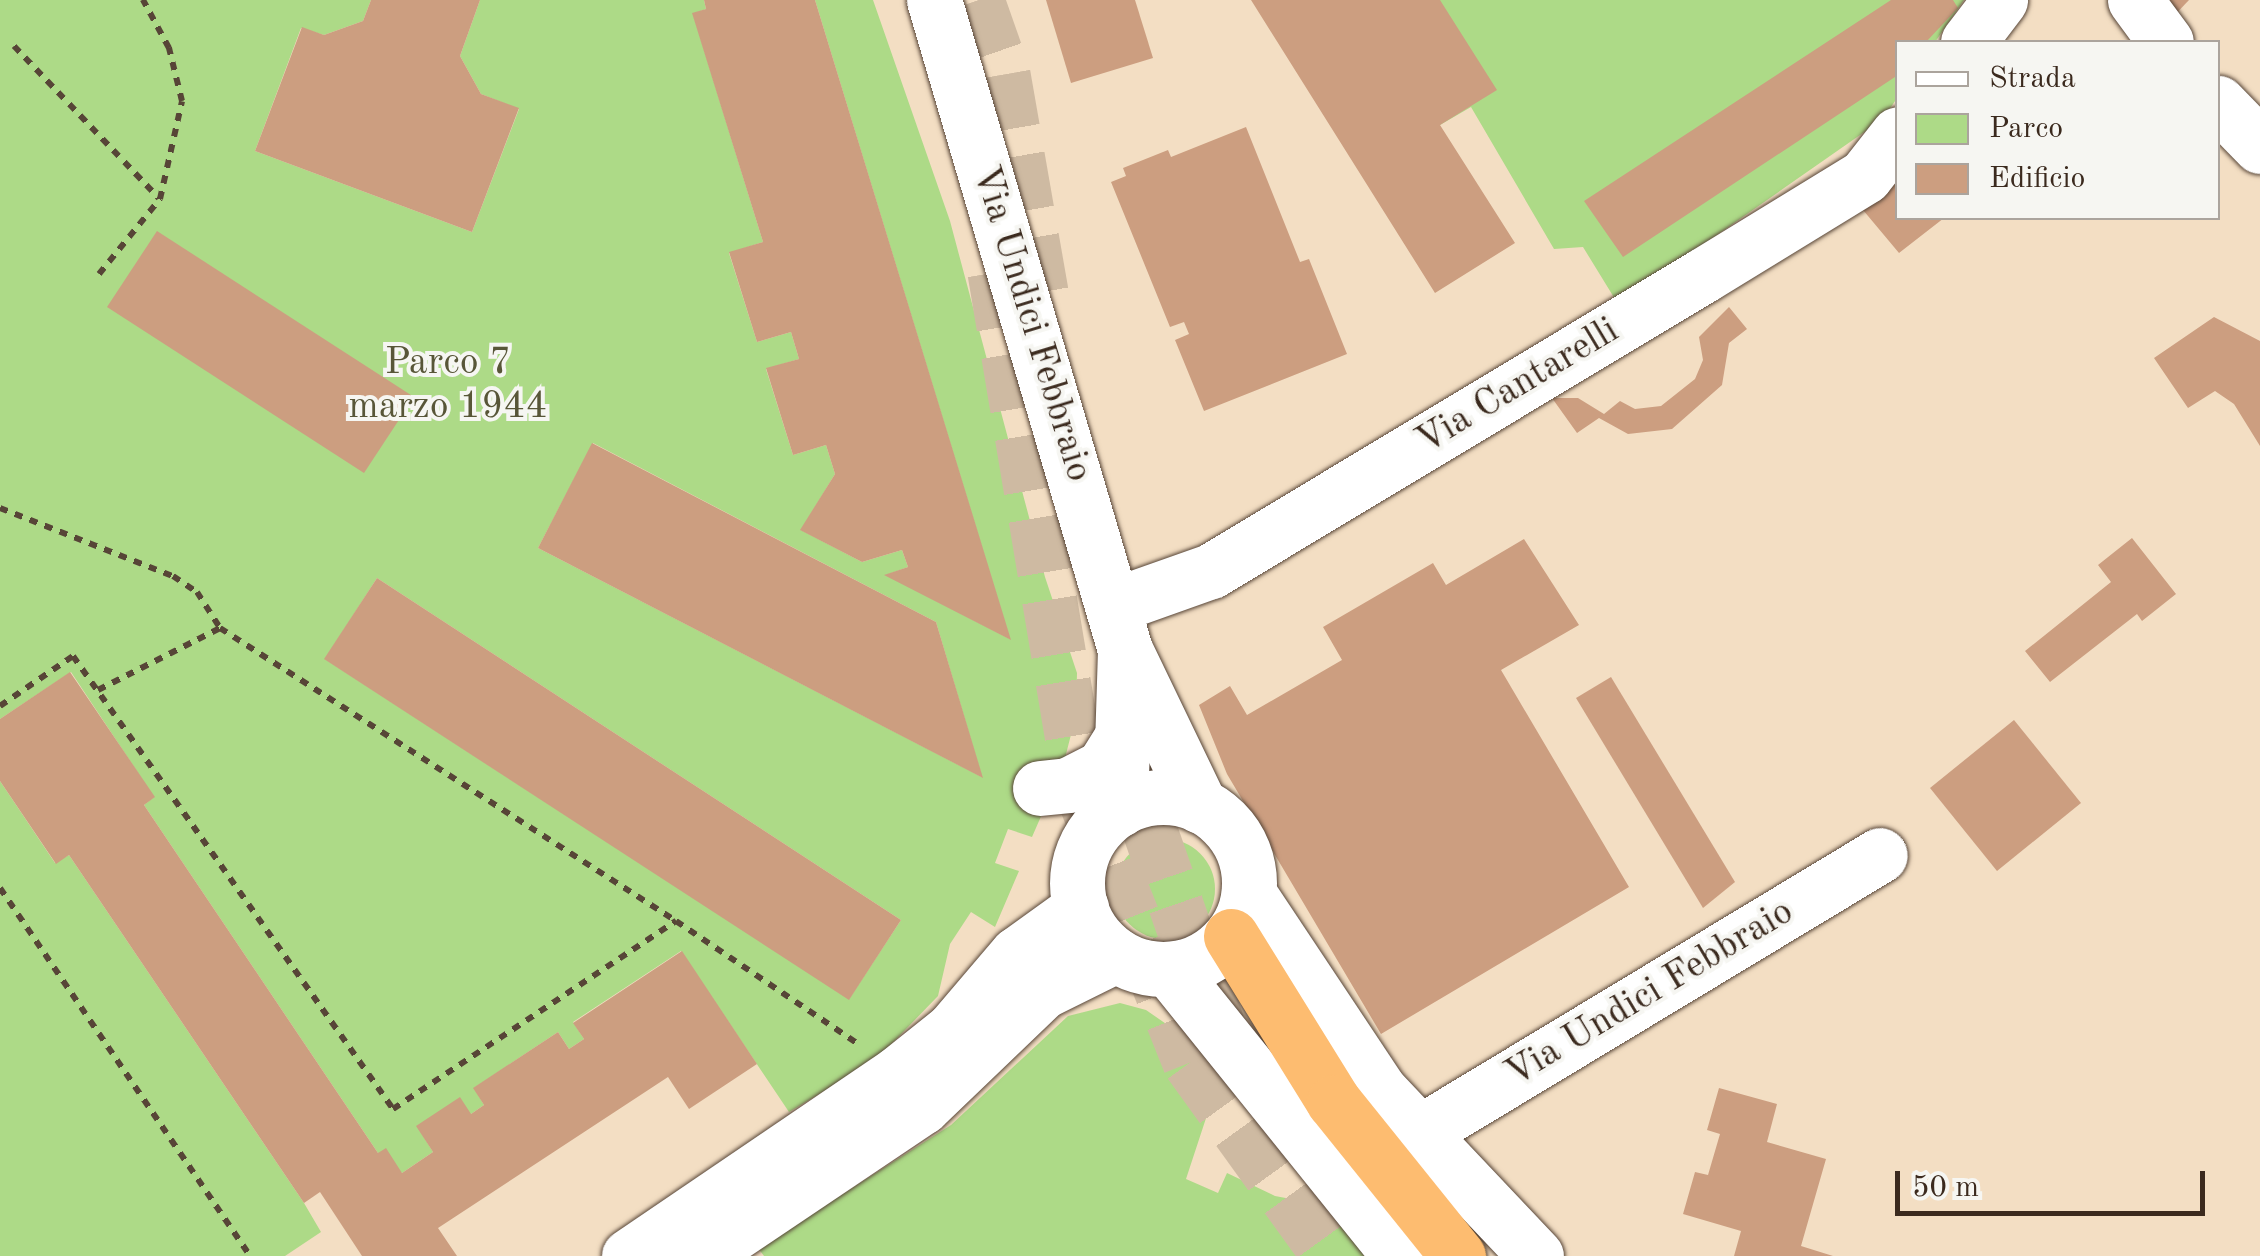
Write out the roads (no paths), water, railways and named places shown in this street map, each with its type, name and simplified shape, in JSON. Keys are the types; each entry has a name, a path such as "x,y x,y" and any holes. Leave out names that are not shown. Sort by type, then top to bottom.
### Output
{"highway":[{"path":"1240,915 1334,1102 1458,1256"}],"street":[{"name":"Via Undici Febbraio","path":"934,0 1120,627 1200,806 1242,847 1240,915 1380,1091 1536,1256"},
{"path":"1970,40 2000,0"},
{"path":"2134,0 2164,40"},
{"path":"2220,106 2260,146"},
{"name":"Via Cantarelli","path":"1120,627 1865,176 1895,138"},
{"name":"Via Undici Febbraio","path":"1080,908 1078,872 1107,821 1123,735 1120,627"},
{"path":"1123,735 1104,768 1068,785 1040,788 1107,821 1145,799 1200,806"},
{"name":"Via Undici Febbraio","path":"1420,1133 1880,856"},
{"path":"629,1256 897,1074 952,1030 1017,954 1080,908 1094,934 1116,955 1169,969 1198,962 1240,915"},
{"path":"700,1256 922,1107 1043,991 1116,955"},
{"path":"1169,969 1400,1256"}],"tunnel":[{"path":"977,0 1003,74 1043,303"},
{"path":"995,272 1081,788 1190,1062 1330,1256"},
{"path":"1121,747 1218,1025"}],"park label":[{"name":"Parco 7 marzo 1944","path":"448,386"}]}
